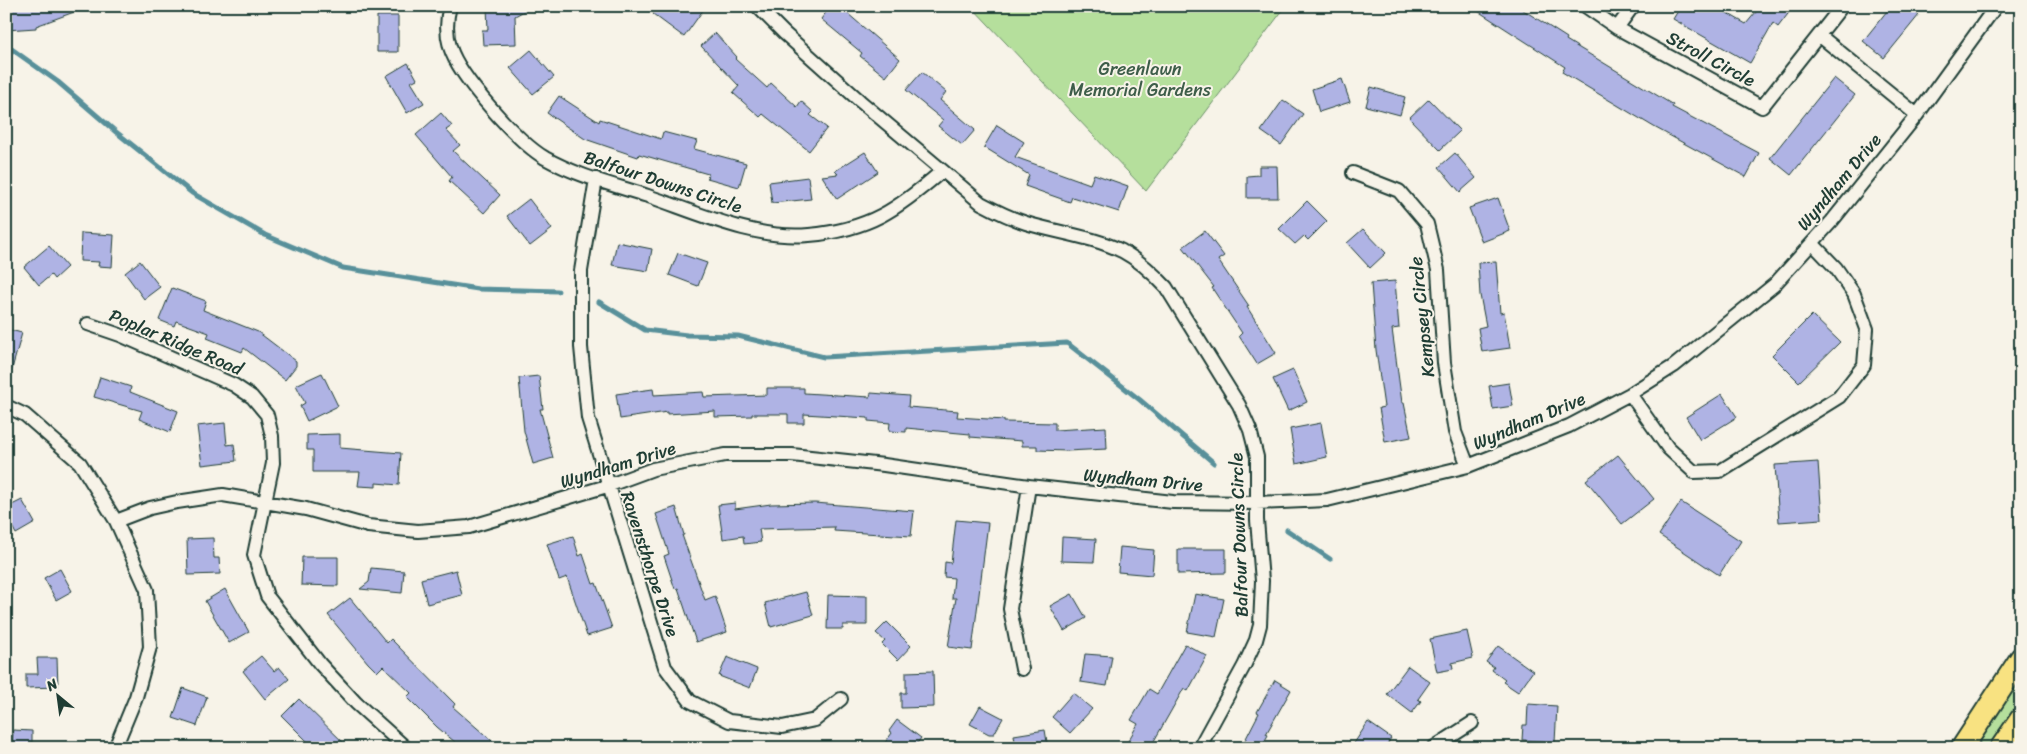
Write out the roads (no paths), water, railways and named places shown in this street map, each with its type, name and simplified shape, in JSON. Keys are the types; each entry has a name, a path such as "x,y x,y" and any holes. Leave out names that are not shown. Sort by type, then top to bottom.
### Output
{"highway":[{"path":"1962,748 2021,658"},
{"path":"2001,748 2021,719"}],"street":[{"name":"Balfour Downs Circle","path":"450,6 447,18 447,34 450,49 462,72 496,112 526,143 544,157 566,168 596,179 751,230 779,235 807,236 862,225 886,214 908,200 942,171"},
{"name":"Balfour Downs Circle","path":"757,6 784,34 981,203 1002,214 1028,223 1100,242 1122,251 1139,262 1166,287 1239,405 1250,430 1257,457 1256,503 1262,581 1260,625 1244,666 1199,748"},
{"name":"Stroll Circle","path":"1585,6 1617,28 1762,107 1842,6"},
{"path":"1617,28 1633,6"},
{"name":"Wyndham Drive","path":"116,521 150,508 224,495 306,509 368,526 418,531 469,527 607,486 653,469 725,455 792,455 884,464 1029,486 1173,502 1256,503 1327,500 1468,466 1569,426 1630,394 1674,366 1774,285 1812,243 1917,115 1996,6"},
{"path":"1819,35 1917,115"},
{"name":"Kempsey Circle","path":"1353,174 1399,191 1427,224 1438,270 1444,363 1454,432 1468,466"},
{"name":"Ravensthorpe Drive","path":"596,179 581,272 581,347 588,418 607,486 665,667 690,701 729,721 782,727 815,720 841,699"},
{"path":"1630,394 1668,448 1694,472 1720,471 1839,397 1864,365 1867,329 1854,294 1836,268 1812,243"},
{"name":"Poplar Ridge Road","path":"88,324 120,335 234,385 252,397 267,415 272,436 274,463 254,555 267,596 326,671 356,703 406,748"},
{"path":"6,406 25,415 80,464 116,521 147,590 150,647 136,697 115,748"},
{"path":"1022,669 1010,609 1029,486"},
{"path":"1434,748 1472,723"}],"waterway":[{"path":"6,45 58,82 116,132 192,193 265,235 343,268 478,289 558,291"},
{"path":"599,302 645,330 687,335 738,336 824,357 1067,343 1140,400 1214,463"},
{"path":"1287,530 1330,559"}],"park label":[{"name":"Greenlawn Memorial Gardens","path":"1140,79"}]}
